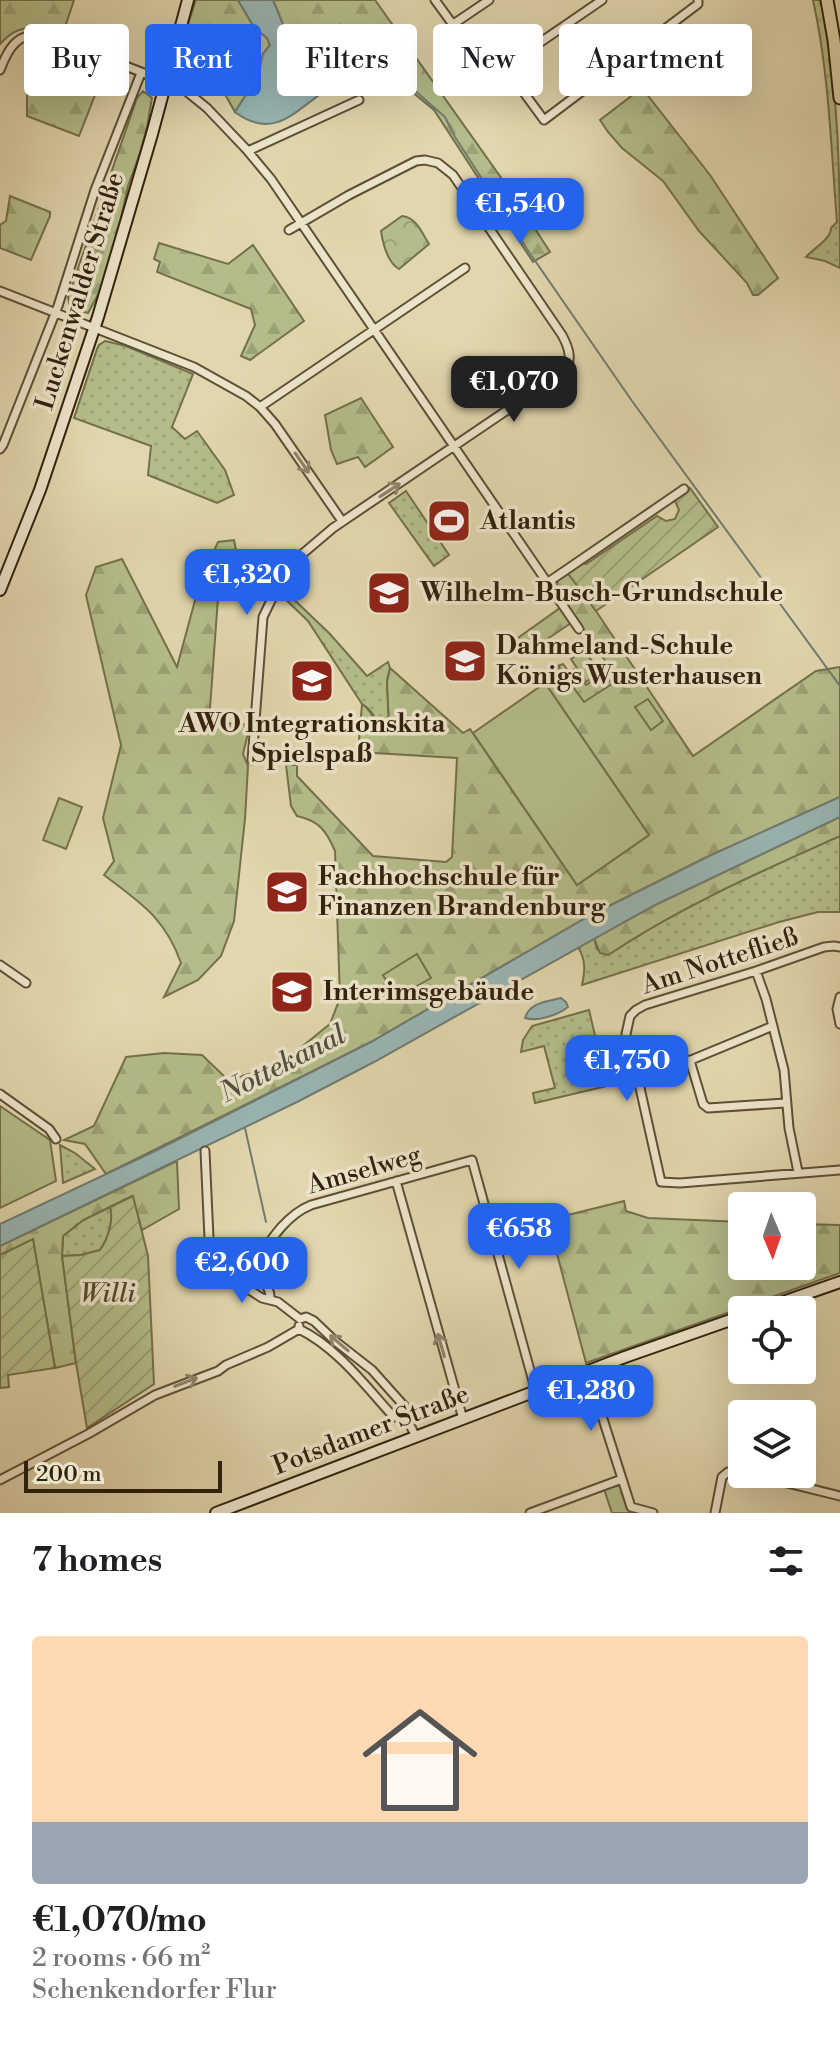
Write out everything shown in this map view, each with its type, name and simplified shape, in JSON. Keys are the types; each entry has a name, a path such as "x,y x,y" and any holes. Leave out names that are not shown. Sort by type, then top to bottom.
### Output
{"main road":[{"name":"Luckenwalder Straße","path":"181,24 188,0"},
{"path":"827,0 840,98"},
{"name":"Luckenwalder Straße","path":"0,590 40,490 94,329 162,96"},
{"path":"800,1296 840,1282"},
{"name":"Potsdamer Straße","path":"216,1513 728,1321"}],"street":[{"path":"435,0 451,24"},
{"path":"453,24 489,0"},
{"path":"543,41 602,0"},
{"path":"526,96 544,120 698,4 698,0"},
{"path":"0,70 14,44 37,34 51,36 145,74"},
{"path":"0,449 55,314 95,190 141,73"},
{"path":"191,96 260,163 579,629"},
{"path":"248,151 359,100"},
{"path":"252,760 264,614 277,588 300,556 342,521 569,366 562,335 453,175 438,163 425,160 405,166 289,230"},
{"path":"260,407 465,268"},
{"path":"0,291 204,371 241,393 260,407 275,424 342,521"},
{"path":"547,583 684,489"},
{"name":"Am Nottefließ","path":"840,947 824,947 645,1005 636,1010 627,1024 626,1034 661,1182 840,1170"},
{"path":"0,965 26,983"},
{"path":"756,971 784,1070 785,1103 798,1172"},
{"path":"840,997 837,1009 840,1024"},
{"path":"636,1070 691,1060 773,1026"},
{"path":"691,1060 703,1104 708,1108 785,1103"},
{"path":"0,1094 49,1129 56,1139"},
{"path":"205,1151 209,1238 223,1261 251,1292 285,1306 300,1319"},
{"name":"Amselweg","path":"243,1281 295,1213 311,1205 472,1160 536,1392"},
{"path":"396,1181 463,1419"},
{"path":"249,1272 267,1286 270,1299"},
{"path":"300,1319 306,1317 314,1321 372,1370 406,1408 407,1419 416,1437"},
{"path":"299,1329 300,1319"},
{"path":"0,1480 155,1395 218,1371 299,1329"},
{"path":"299,1329 330,1350 391,1414 407,1419"},
{"path":"588,1372 631,1507 648,1512"},
{"path":"715,1513 722,1477 728,1472"},
{"path":"530,1513 622,1479"},
{"path":"808,1488 840,1496"}],"green space":[{"path":"0,0 74,0 66,24 24,24 24,29 8,36 0,44"},
{"path":"196,0 238,0 252,24 188,24"},
{"path":"273,0 375,0 392,24 283,24"},
{"path":"813,0 821,0 832,66 839,167 840,268 806,257 825,240 837,222 826,82"},
{"path":"261,33 270,45 261,63"},
{"path":"417,59 433,82 433,96 443,96 550,252 533,262 434,110 417,96"},
{"path":"143,91 145,96 152,98 147,127 100,291 88,313 70,308 68,297 137,98"},
{"path":"27,96 95,96 79,136 27,116"},
{"path":"226,96 245,96 235,112"},
{"path":"632,96 648,96 710,175 778,278 758,295 753,295 747,283 699,231 663,181 622,148 600,120"},
{"path":"10,196 50,212 31,260 0,248 0,225 6,221"},
{"path":"402,216 415,222 429,244 399,269 384,247 381,231"},
{"path":"159,243 228,264 253,245 304,321 250,360 241,356 255,325 251,309 157,272 160,262 154,259"},
{"path":"105,341 126,346 193,374 172,427 185,439 197,431 225,470 234,495 217,503 148,475 151,446 74,418 97,349"},
{"path":"361,398 393,447 365,467 358,457 337,464 331,450 325,415"},
{"path":"690,488 718,527 596,611 567,572 581,562 586,564 657,516 666,521 675,519 679,510 674,499"},
{"path":"406,491 449,555 434,566 389,503"},
{"path":"234,540 239,565 235,580 219,584 209,722 250,725 243,754 248,766 234,921 221,956 198,980 164,997 181,963 175,947 150,913 104,875 114,861 103,818 121,745 86,595 96,567 122,559 177,667 200,582 218,542"},
{"path":"567,572 693,756 816,671 840,667 840,797 709,856 591,915 371,1042 106,1174 85,1144 64,1140 94,1126 126,1057 164,1053 202,1055 228,1080 279,1065 330,1024 340,998 335,851 321,828 297,816 291,806 286,765 297,765 297,776 373,856 446,862 452,857 457,758 358,752 362,704 382,728 389,725 387,682 390,668 463,733 470,729 577,885 649,835 545,683 558,666 584,702 612,684 623,687 556,589 559,577"},
{"path":"283,589 330,634 367,676 388,662 387,728 379,726 362,704 308,621 280,594"},
{"path":"560,608 571,623 525,654 515,640"},
{"path":"584,650 600,672 586,682 571,659"},
{"path":"563,664 569,672 574,669 586,685 604,673 612,684 584,703 558,666"},
{"path":"545,683 649,835 577,885 473,733"},
{"path":"648,699 663,721 651,730 635,707"},
{"path":"59,798 82,807 66,849 43,840"},
{"path":"840,817 840,836 692,905 608,955 600,953 594,938 655,905"},
{"path":"840,836 840,912 818,912 779,922 582,985 584,966 578,947 594,938 597,949 608,955 692,905"},
{"path":"417,954 431,978 396,998 383,975"},
{"path":"589,1010 607,1086 535,1103 533,1093 555,1088 544,1046 521,1052 523,1040 532,1026"},
{"path":"0,1106 50,1140 56,1181 0,1208"},
{"path":"60,1145 75,1153 95,1169 63,1183"},
{"path":"177,1161 179,1209 142,1230 132,1196 83,1220 63,1236 62,1256 76,1363 55,1368 33,1240 0,1255 0,1246"},
{"name":"Willi","path":"133,1196 148,1256 154,1384 87,1428 62,1256 100,1250 110,1229 110,1207"},
{"path":"624,1201 626,1211 648,1218 728,1221 728,1280 816,1280 816,1224 840,1225 840,1273 775,1296 728,1296 728,1313 586,1363 548,1220"},
{"path":"110,1207 110,1229 100,1250 62,1256 63,1236 83,1220"},
{"path":"33,1239 55,1368 8,1375 9,1387 0,1388 0,1255"},
{"path":"622,1479 631,1507 646,1513 612,1513 603,1486"}],"water":[{"path":"238,0 273,0 283,24 277,24 277,96 317,96 277,122 264,124 251,121 235,112 245,96 261,96 261,63 270,45 261,33 261,24 252,24"},
{"path":"840,797 840,817 655,905 299,1101 0,1246 0,1224 153,1152 371,1042 591,915 709,856"},
{"path":"561,998 568,1007 564,1010 541,1018 525,1018 535,1006"}],"waterway":[{"path":"417,92 445,117 529,252 632,401 840,686"},
{"path":"245,1128 266,1222"}],"place":[{"name":"Atlantis","path":"449,521"},
{"name":"Wilhelm-Busch-Grundschule","path":"389,593"},
{"name":"Dahmeland-Schule Königs Wusterhausen","path":"465,661"},
{"name":"AWO Integrationskita Spielspaß","path":"312,681"},
{"name":"Fachhochschule für Finanzen Brandenburg","path":"287,892"},
{"name":"Interimsgebäude","path":"292,992"}],"water label":[{"name":"Nottekanal","path":"283,1064"}]}
